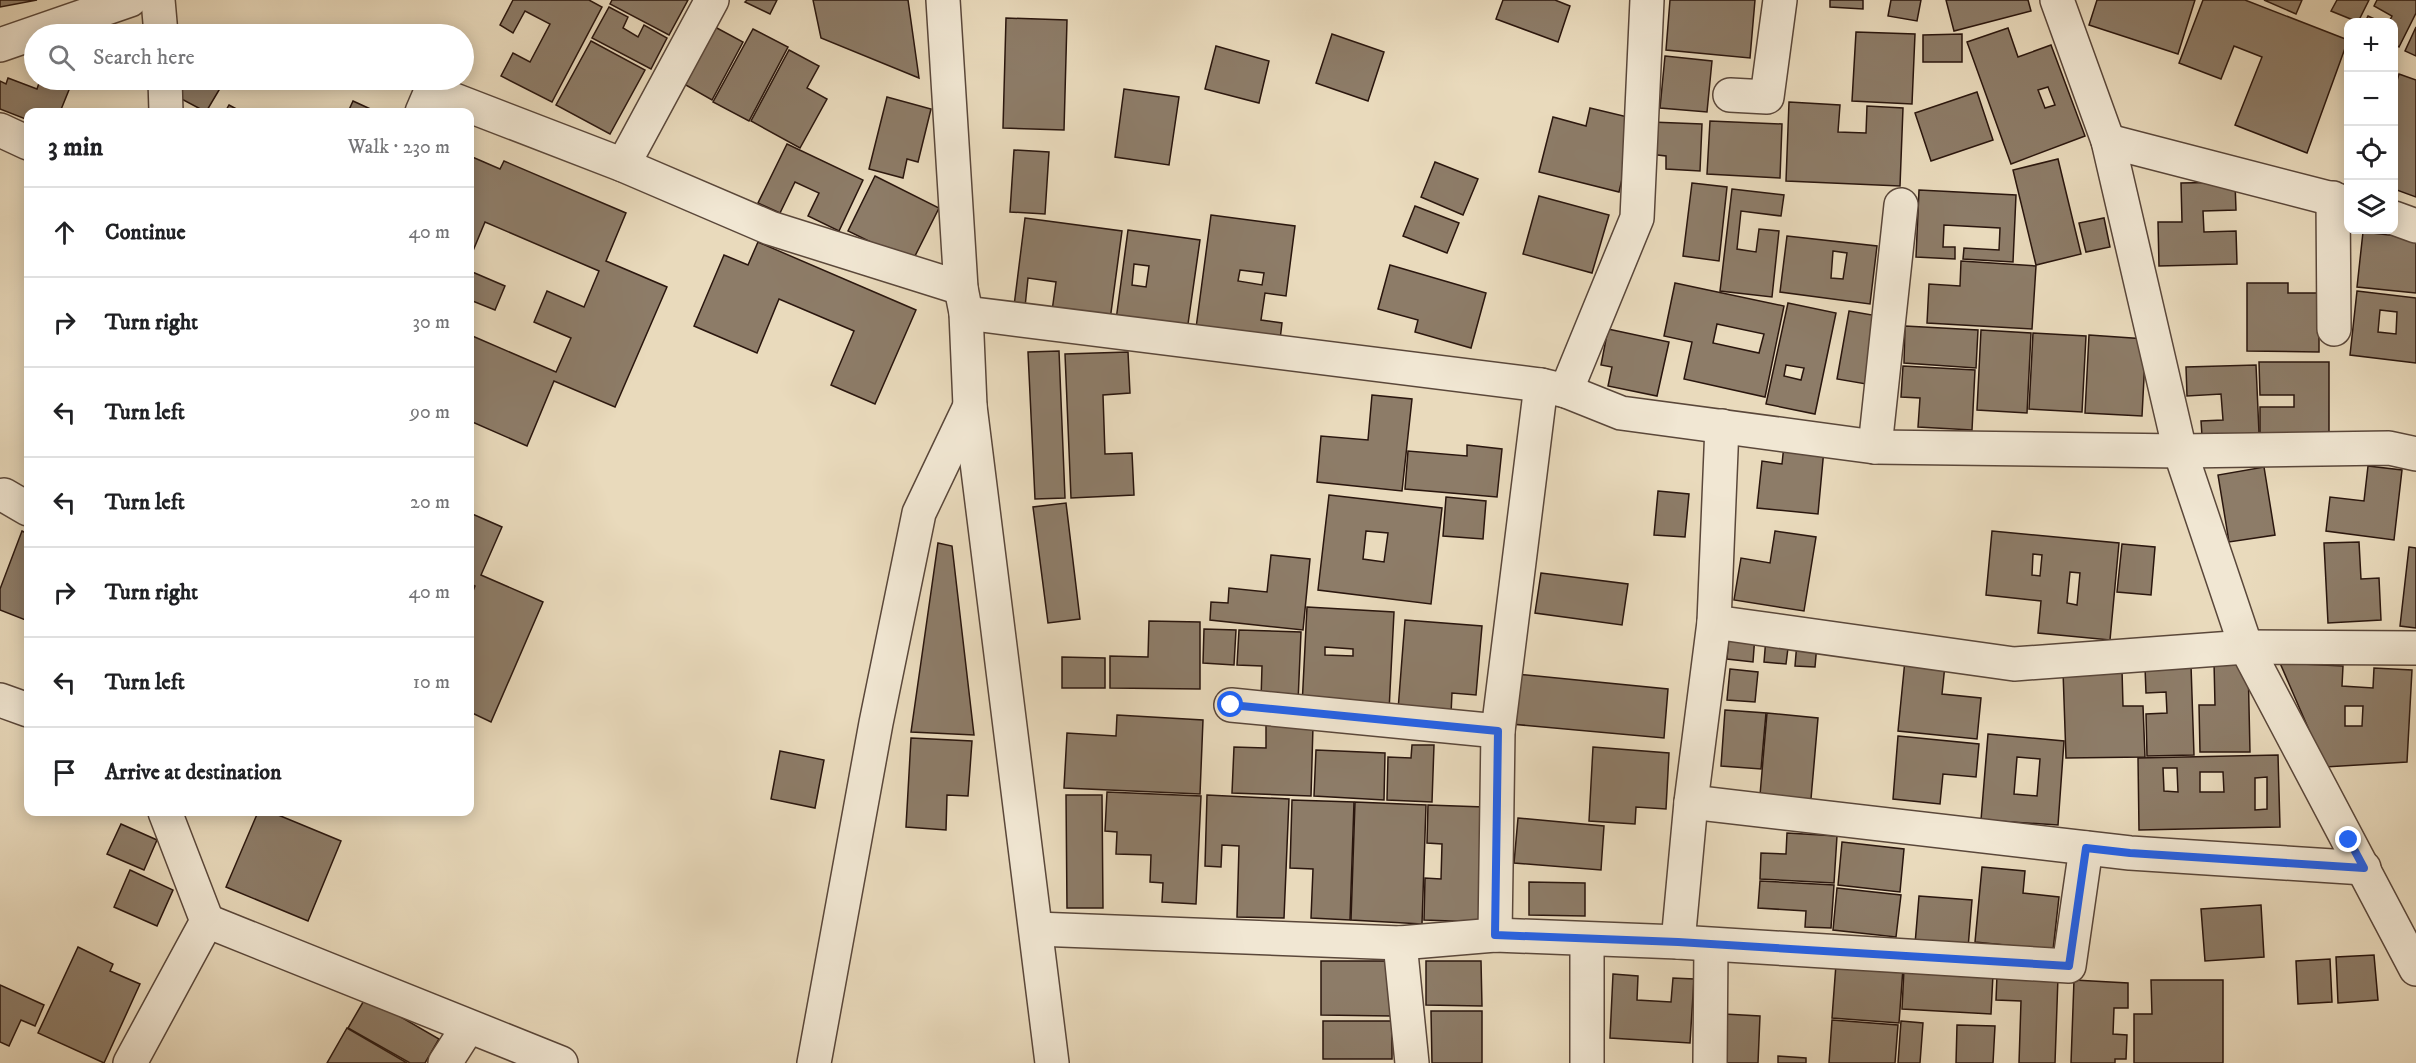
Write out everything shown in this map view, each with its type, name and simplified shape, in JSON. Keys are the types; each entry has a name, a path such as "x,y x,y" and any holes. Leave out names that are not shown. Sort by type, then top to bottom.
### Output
{"street":[{"path":"61,24 130,0"},
{"path":"158,0 160,24"},
{"path":"623,165 712,0"},
{"path":"943,0 970,406 1052,1063"},
{"path":"1495,935 1498,731 1554,388 1637,218 1647,0"},
{"path":"1730,95 1767,97 1780,0"},
{"path":"2057,0 2108,141 2180,451 2246,647 2416,969"},
{"path":"0,45 24,37"},
{"path":"165,90 166,108"},
{"path":"424,108 431,91 623,165 770,228 964,300 1554,388 1621,413 1875,447 2180,451 2389,448 2416,454"},
{"path":"0,130 24,141"},
{"path":"2108,141 2341,200 2334,329"},
{"path":"1875,447 1900,205"},
{"path":"2398,219 2416,226"},
{"path":"814,1063 876,723 919,513 970,406"},
{"path":"1678,942 1691,802 1714,622 1722,426"},
{"path":"1714,622 2014,664 2246,647 2416,648"},
{"path":"1231,705 1498,731"},
{"path":"1691,802 2130,853 2364,868"},
{"path":"167,816 207,921 561,1063"},
{"path":"1036,929 1400,943 1495,935 1678,942 1711,946 2069,966 2086,848"},
{"path":"130,1063 207,921"},
{"path":"1587,940 1587,1063"},
{"path":"1400,943 1412,1063"},
{"path":"1710,1063 1711,946"},
{"path":"445,1063 468,1027"}],"building":[{"path":"0,0 37,0 0,7"},
{"path":"513,0 589,0 602,7 552,102 501,76 513,53 530,62 550,24 525,11 513,33 500,25"},
{"path":"612,0 688,0 669,35 610,4"},
{"path":"747,0 777,0 770,14 745,2"},
{"path":"813,0 908,0 919,78 821,38"},
{"path":"1503,0 1555,0 1570,6 1558,42 1496,19"},
{"path":"1670,0 1755,0 1750,58 1666,50"},
{"path":"1830,0 1863,0 1863,9 1830,7"},
{"path":"1891,0 1921,0 1917,21 1888,16"},
{"path":"1946,0 2028,0 2031,11 1954,31"},
{"path":"2097,0 2195,0 2178,54 2089,25"},
{"path":"2203,0 2245,0 2344,38 2344,51 2307,153 2235,125 2262,57 2234,46 2221,79 2179,63"},
{"path":"2264,0 2302,0 2296,14"},
{"path":"2337,0 2369,0 2360,18 2348,18 2331,11"},
{"path":"2377,0 2416,0 2416,13 2399,47 2398,18 2391,18 2392,16 2374,6"},
{"path":"609,7 628,17 623,28 638,37 644,25 667,38 651,69 592,38"},
{"path":"1006,18 1067,20 1064,130 1003,128"},
{"path":"715,27 743,42 712,100 684,84"},
{"path":"2416,27 2416,56 2405,51"},
{"path":"2008,28 2018,57 2051,45 2085,136 2011,164 1967,42","holes":["2048,87 2055,105 2045,108 2038,90"]},
{"path":"753,29 788,47 749,121 713,102"},
{"path":"1856,32 1915,34 1912,104 1852,101"},
{"path":"1332,34 1384,52 1368,101 1316,83"},
{"path":"1962,34 1962,62 1923,62 1923,35"},
{"path":"591,41 645,70 610,134 556,105"},
{"path":"1216,46 1269,61 1259,103 1205,89"},
{"path":"789,50 819,66 807,88 827,99 800,148 751,121"},
{"path":"1665,56 1712,61 1707,112 1660,108"},
{"path":"2399,74 2416,80 2416,197 2398,190"},
{"path":"8,78 24,84 24,90 69,90 62,108 24,108 24,118 0,109 0,81 6,84"},
{"path":"1124,89 1179,97 1169,165 1115,157"},
{"path":"177,90 219,90 208,108 198,108 174,95"},
{"path":"1977,92 1993,140 1931,161 1915,113"},
{"path":"887,97 931,109 918,162 907,159 903,178 869,169"},
{"path":"353,101 368,108 350,108"},
{"path":"1789,102 1840,105 1838,132 1866,133 1867,106 1903,108 1900,186 1786,181"},
{"path":"1590,108 1636,119 1619,192 1539,172 1553,117 1586,126"},
{"path":"1710,121 1782,124 1780,178 1707,174"},
{"path":"1651,122 1702,124 1700,171 1666,169 1666,156 1649,154"},
{"path":"787,144 863,180 839,231 808,216 819,193 795,182 780,213 758,203"},
{"path":"1014,150 1049,152 1045,214 1010,212"},
{"path":"474,158 500,169 504,161 626,213 606,261 667,287 615,407 554,381 527,446 474,423 474,337 556,372 571,338 534,322 547,291 584,307 599,271 485,222 474,248"},
{"path":"2058,159 2081,254 2036,265 2013,170"},
{"path":"1435,162 1478,179 1463,215 1421,197"},
{"path":"875,176 939,208 912,262 848,231"},
{"path":"2235,182 2236,210 2203,211 2204,232 2236,231 2237,264 2159,266 2158,222 2182,222 2181,183"},
{"path":"1692,183 1727,187 1719,261 1683,256"},
{"path":"1732,189 1784,195 1781,216 1741,211 1737,249 1756,252 1759,229 1779,231 1772,297 1720,291"},
{"path":"1919,190 2016,195 2013,262 1963,259 1964,248 1999,250 2000,228 1944,225 1943,247 1955,247 1955,259 1916,257"},
{"path":"1539,196 1609,215 1592,273 1523,254"},
{"path":"1415,206 1459,223 1447,253 1403,236"},
{"path":"1211,215 1295,226 1286,296 1265,293 1261,320 1282,323 1280,340 1196,328","holes":["1240,270 1264,273 1262,285 1238,281"]},
{"path":"1025,218 1122,231 1110,320 1052,311 1056,282 1028,278 1025,307 1014,306"},
{"path":"2104,218 2110,247 2086,252 2079,223"},
{"path":"1128,230 1200,240 1187,331 1116,320","holes":["1134,264 1149,266 1146,287 1132,285"]},
{"path":"2363,234 2416,238 2416,293 2357,287"},
{"path":"1787,236 1877,246 1870,304 1780,292","holes":["1833,251 1847,253 1843,279 1831,278"]},
{"path":"758,242 916,310 875,404 831,385 854,331 779,299 757,353 694,326 724,255 748,265"},
{"path":"1961,261 2036,266 2032,329 1927,323 1929,284 1960,286"},
{"path":"1390,265 1486,293 1471,348 1415,332 1418,320 1378,309"},
{"path":"474,273 505,286 495,310 474,302"},
{"path":"1675,283 1784,306 1765,397 1684,379 1692,342 1664,336","holes":["1717,324 1764,334 1759,353 1713,343"]},
{"path":"2247,283 2288,283 2288,293 2319,293 2319,352 2247,351"},
{"path":"2357,291 2416,298 2416,363 2350,355","holes":["2380,310 2397,312 2396,334 2378,332"]},
{"path":"1788,303 1836,313 1815,414 1766,404","holes":["1786,365 1804,368 1801,380 1784,376"]},
{"path":"1849,311 1878,316 1866,384 1837,379"},
{"path":"1905,326 1978,330 1976,368 1904,363"},
{"path":"1608,329 1669,342 1657,396 1608,386 1612,367 1601,365"},
{"path":"1981,330 2031,333 2027,413 1977,410"},
{"path":"2033,333 2086,336 2082,412 2029,409"},
{"path":"2089,335 2146,339 2142,416 2085,413"},
{"path":"1059,351 1065,498 1035,499 1028,352"},
{"path":"1128,352 1130,393 1103,395 1105,454 1132,453 1134,495 1071,498 1065,354"},
{"path":"2259,362 2329,362 2329,436 2260,437 2260,407 2294,407 2294,395 2260,395"},
{"path":"2256,365 2259,433 2202,436 2201,421 2223,420 2221,394 2187,396 2186,367"},
{"path":"1903,366 1975,370 1972,430 1918,427 1920,398 1901,397"},
{"path":"1372,395 1412,399 1402,491 1317,482 1321,436 1368,440"},
{"path":"1467,445 1502,449 1497,497 1405,489 1408,451 1467,456"},
{"path":"1784,445 1824,449 1818,514 1757,508 1762,461 1782,464"},
{"path":"2368,466 2402,470 2394,540 2326,531 2330,497 2364,501"},
{"path":"2264,467 2275,535 2229,542 2218,475"},
{"path":"1658,491 1689,494 1685,537 1654,535"},
{"path":"1329,495 1442,508 1431,604 1318,590","holes":["1366,531 1388,533 1384,562 1363,559"]},
{"path":"1446,497 1486,501 1483,539 1443,536"},
{"path":"1066,503 1080,619 1048,623 1033,507"},
{"path":"474,515 502,527 481,575 543,602 491,722 474,714"},
{"path":"22,531 24,532 24,619 0,610 0,589"},
{"path":"1775,531 1816,537 1804,611 1734,600 1741,558 1770,563"},
{"path":"1992,531 2119,543 2110,640 2038,633 2041,601 1986,595","holes":["2033,554 2042,555 2040,576 2032,575","2070,572 2080,573 2077,605 2067,603"]},
{"path":"2359,542 2361,579 2379,578 2381,620 2328,623 2324,543"},
{"path":"938,543 952,546 974,735 911,732"},
{"path":"2122,544 2155,547 2151,595 2117,592"},
{"path":"2409,547 2416,548 2416,628 2400,626"},
{"path":"1271,555 1310,559 1303,630 1210,620 1211,602 1228,603 1229,588 1267,592"},
{"path":"1541,573 1628,584 1622,625 1535,613"},
{"path":"1307,607 1394,612 1389,711 1302,706","holes":["1325,647 1353,649 1353,656 1325,655"]},
{"path":"1405,620 1482,626 1476,695 1452,693 1451,714 1398,710"},
{"path":"1149,621 1200,622 1200,689 1110,688 1110,656 1148,657"},
{"path":"1204,629 1236,630 1234,665 1203,663"},
{"path":"1239,630 1301,632 1298,702 1261,700 1262,666 1237,665"},
{"path":"1729,632 1755,635 1753,662 1727,659"},
{"path":"1766,638 1789,640 1786,664 1764,662"},
{"path":"1797,642 1817,644 1815,667 1795,666"},
{"path":"1062,657 1105,658 1105,688 1062,688"},
{"path":"1905,660 1945,665 1942,694 1981,698 1977,739 1898,731"},
{"path":"2214,662 2248,662 2250,752 2200,752 2199,705 2215,705"},
{"path":"2280,663 2343,666 2342,686 2373,688 2374,668 2412,670 2407,762 2325,767","holes":["2345,706 2363,706 2362,726 2345,726"]},
{"path":"2191,665 2194,755 2147,756 2146,714 2167,713 2166,692 2146,693 2145,667"},
{"path":"1730,669 1758,672 1755,702 1727,700"},
{"path":"2122,670 2123,706 2143,706 2145,757 2066,758 2063,671"},
{"path":"1516,674 1668,689 1664,738 1511,724"},
{"path":"1725,710 1766,713 1761,769 1721,766"},
{"path":"1767,713 1818,718 1811,799 1760,795"},
{"path":"1117,715 1203,720 1200,794 1064,788 1067,733 1116,736"},
{"path":"1266,724 1313,726 1311,796 1232,793 1234,747 1266,748"},
{"path":"1988,734 2064,741 2058,825 1981,820","holes":["2017,757 2040,759 2037,796 2014,794"]},
{"path":"1898,736 1979,744 1976,777 1943,774 1940,804 1893,799"},
{"path":"911,738 972,741 968,796 947,795 946,830 906,827"},
{"path":"1412,745 1434,745 1432,802 1387,800 1388,757 1411,758"},
{"path":"1593,747 1669,753 1666,809 1636,807 1635,824 1589,821"},
{"path":"1316,750 1385,753 1384,800 1314,796"},
{"path":"780,751 824,760 815,808 771,799"},
{"path":"2278,755 2280,827 2139,830 2138,758","holes":["2163,768 2177,768 2178,792 2164,791","2200,772 2223,772 2224,792 2200,792","2267,777 2267,809 2255,810 2255,778"]},
{"path":"1107,792 1201,796 1196,904 1162,902 1163,883 1150,882 1151,855 1116,854 1117,832 1105,831"},
{"path":"1066,795 1102,795 1103,908 1067,908"},
{"path":"1207,795 1289,799 1284,918 1237,917 1239,846 1222,845 1221,867 1205,866"},
{"path":"1292,800 1354,802 1350,920 1311,918 1313,869 1290,868"},
{"path":"1355,802 1426,805 1422,924 1351,920"},
{"path":"1428,805 1484,807 1480,922 1424,920 1425,878 1441,879 1442,844 1427,843"},
{"path":"256,816 281,816 341,841 308,921 226,887"},
{"path":"1518,818 1604,826 1601,870 1514,863"},
{"path":"121,824 157,840 144,870 107,854"},
{"path":"1787,833 1837,836 1834,883 1760,879 1761,853 1786,854"},
{"path":"1842,842 1904,849 1900,892 1838,885"},
{"path":"1982,867 2025,871 2023,893 2059,897 2053,950 1975,942"},
{"path":"130,870 173,890 157,926 114,907"},
{"path":"1760,881 1834,885 1831,928 1805,927 1806,911 1758,908"},
{"path":"1529,882 1585,883 1585,916 1529,915"},
{"path":"1837,888 1901,895 1896,937 1833,930"},
{"path":"1919,896 1972,900 1968,948 1915,944"},
{"path":"2261,905 2264,957 2205,961 2201,909"},
{"path":"78,947 113,964 110,971 140,984 104,1063 38,1033"},
{"path":"2374,955 2378,1000 2338,1003 2336,957"},
{"path":"2330,959 2332,1002 2298,1004 2296,961"},
{"path":"1321,961 1392,961 1392,1016 1321,1015"},
{"path":"1426,961 1481,961 1482,1006 1426,1005"},
{"path":"1836,964 1903,968 1899,1023 1832,1018"},
{"path":"1904,969 1993,974 1991,1014 1902,1009"},
{"path":"1613,974 1638,976 1637,1000 1671,1002 1673,978 1694,979 1690,1043 1610,1038"},
{"path":"1997,975 2058,977 2055,1063 2019,1063 2021,1001 1996,1000"},
{"path":"2074,980 2128,983 2128,1008 2114,1008 2113,1034 2127,1035 2126,1059 2115,1059 2115,1063 2071,1063"},
{"path":"2151,980 2223,980 2223,1063 2134,1063 2134,1014 2152,1014"},
{"path":"0,985 44,1005 35,1026 21,1020 9,1046 0,1042"},
{"path":"366,997 439,1039 425,1063 410,1063 348,1028"},
{"path":"1431,1011 1482,1011 1482,1063 1432,1063"},
{"path":"1724,1014 1760,1016 1758,1063 1721,1063"},
{"path":"1832,1020 1898,1025 1895,1063 1829,1063"},
{"path":"1323,1021 1392,1021 1392,1059 1323,1059"},
{"path":"1901,1021 1923,1023 1920,1063 1898,1063"},
{"path":"1957,1025 1995,1026 1993,1063 1956,1063"},
{"path":"347,1028 407,1063 327,1063"},
{"path":"1778,1056 1806,1058 1806,1063 1778,1063"}],"route":[{"path":"1231,705 1498,731 1495,935 1678,942 1711,946 2069,966 2086,848 2130,853 2364,868 2349,840"}]}
